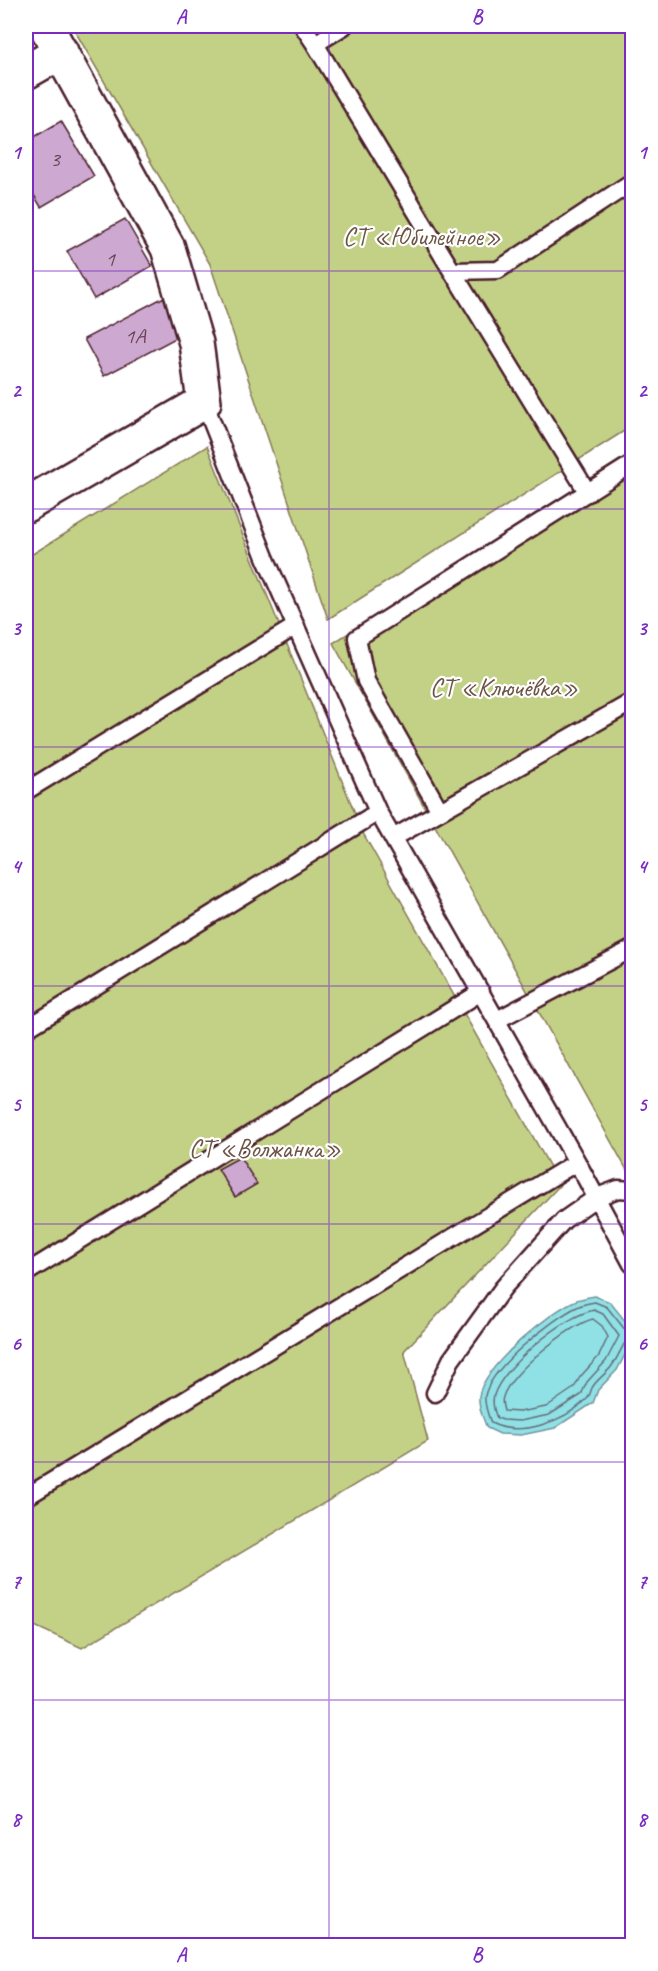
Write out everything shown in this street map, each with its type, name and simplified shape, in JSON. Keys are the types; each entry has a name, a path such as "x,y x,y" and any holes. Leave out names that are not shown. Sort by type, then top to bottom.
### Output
{"street":[{"path":"26,72 53,39 168,248 196,343 204,402 26,505"}],"lane":[{"path":"303,26 588,493"},
{"path":"315,44 344,26"},
{"path":"452,271 498,270 633,182"},
{"path":"204,402 265,557 378,812 633,1264"},
{"path":"440,811 366,681 357,638 633,464"},
{"path":"26,791 296,626"},
{"path":"393,838 633,702"},
{"path":"26,1029 378,812"},
{"path":"497,1020 633,949"},
{"path":"26,1273 481,992"},
{"path":"26,1497 577,1162"},
{"path":"435,1393 451,1360 503,1288 564,1220 597,1197 618,1189 633,1190"}],"green space":[{"name":"СТ «Юбилейное»","path":"72,26 632,26 632,426 328,619 210,264"},
{"name":"СТ «Волжанка»","path":"207,446 363,833 560,1185 404,1351 428,1441 82,1648 26,1622 26,558"},
{"name":"СТ «Ключёвка»","path":"632,452 632,1179 333,643"}],"water":[{"path":"595,1296 610,1302 630,1327 629,1347 617,1370 598,1390 593,1403 555,1428 521,1435 500,1434 487,1428 480,1408 479,1396 492,1370 520,1341 551,1315 577,1300"}],"building":[{"path":"61,121 94,176 41,207 26,182 26,142"},
{"path":"125,219 152,266 94,299 67,251"},
{"path":"166,296 185,333 104,376 84,339"},
{"path":"240,1157 257,1184 235,1197 218,1169"}]}
